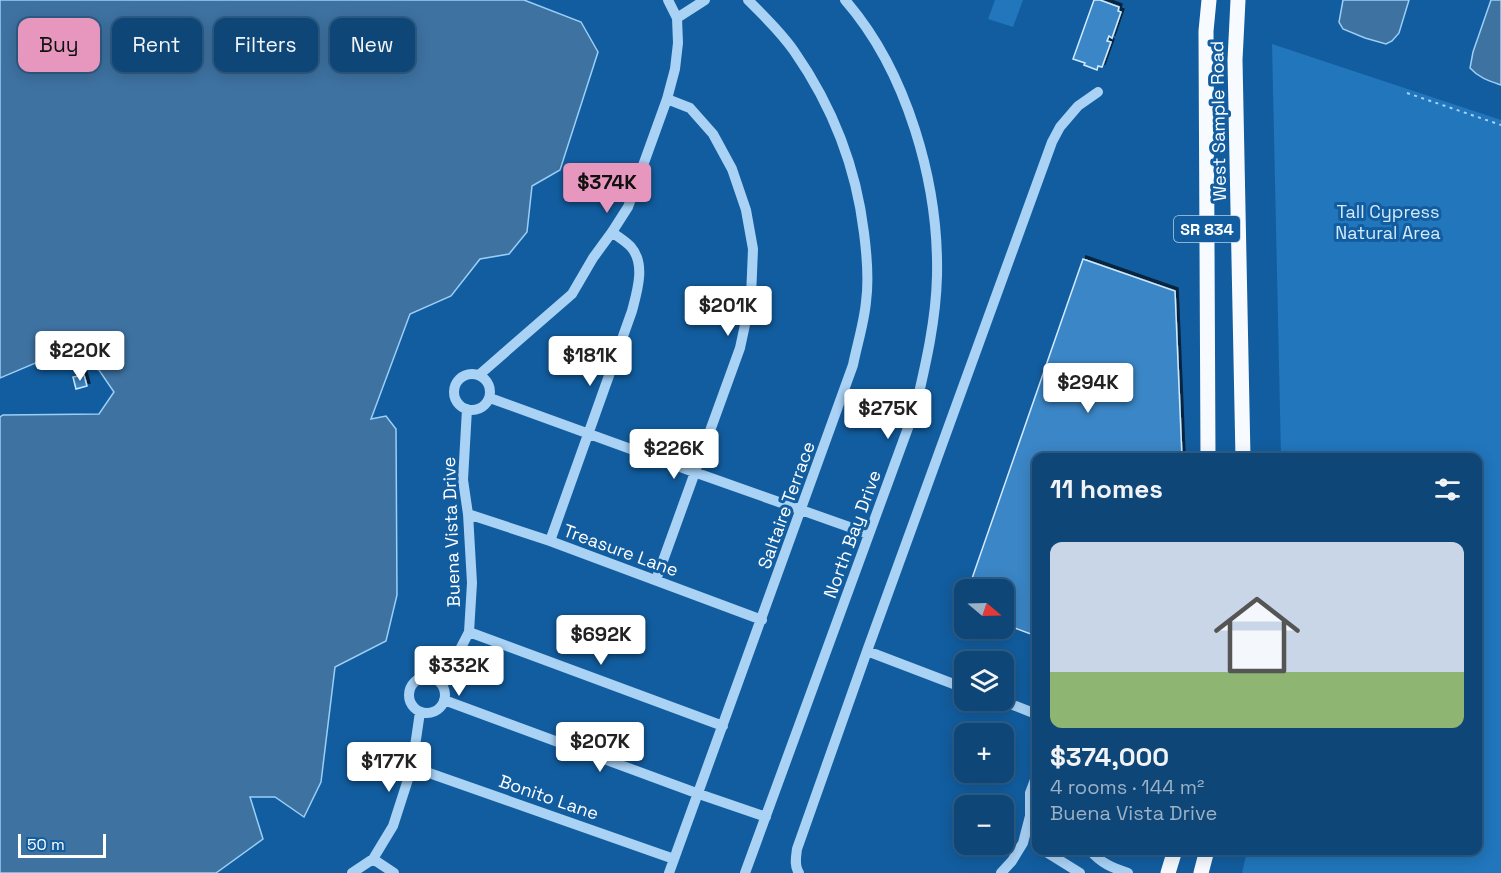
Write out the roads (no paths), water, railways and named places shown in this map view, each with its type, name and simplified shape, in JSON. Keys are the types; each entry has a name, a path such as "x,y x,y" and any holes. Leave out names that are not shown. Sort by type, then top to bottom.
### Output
{"main road":[{"name":"West Sample Road","path":"1208,453 1206,31 1209,0"},
{"name":"West Sample Road","path":"1238,0 1235,60 1243,453"},
{"path":"1168,873 1173,855"},
{"path":"1201,873 1206,855"}],"street":[{"path":"479,375 572,294 593,258 628,207 668,99 676,60 677,18 668,0"},
{"path":"677,18 705,0"},
{"name":"Saltaire Terrace","path":"669,873 853,365 866,302 867,254 859,196 837,126 817,87 793,50 748,0"},
{"name":"North Bay Drive","path":"745,873 916,406 932,337 937,276 934,210 922,155 904,101 882,51 845,0"},
{"path":"799,873 796,861 797,849 1052,142 1060,127 1078,106 1098,92"},
{"path":"656,580 740,348 751,297 753,249 746,210 732,169 713,134 690,108 668,99"},
{"path":"550,541 632,311 638,285 639,267 632,248 612,232"},
{"path":"468,374 479,375 490,387 490,398 478,410 467,409 461,406 455,397 455,385 458,380 468,374"},
{"path":"490,398 869,534"},
{"name":"Buena Vista Drive","path":"440,682 469,632 472,583 468,514 463,480 467,409"},
{"name":"Treasure Lane","path":"468,514 550,541 762,620"},
{"path":"469,632 723,726"},
{"path":"867,651 954,684"},
{"path":"423,676 429,676 440,682 444,690 444,700 437,710 420,712 415,709 408,693 413,682 423,676"},
{"path":"444,700 766,817"},
{"path":"1014,705 1032,712"},
{"path":"352,873 373,859 393,826 412,767 420,712"},
{"name":"Bonito Lane","path":"412,767 674,859"},
{"path":"1032,788 1030,793 1032,806"},
{"path":"1001,873 1012,861 1032,823"},
{"path":"1023,843 1032,846"},
{"path":"1051,855 1080,873"},
{"path":"1094,855 1098,860 1115,869 1128,873"},
{"path":"373,859 394,873"}],"park label":[{"name":"Tall Cypress Natural Area","path":"1388,221"}]}
